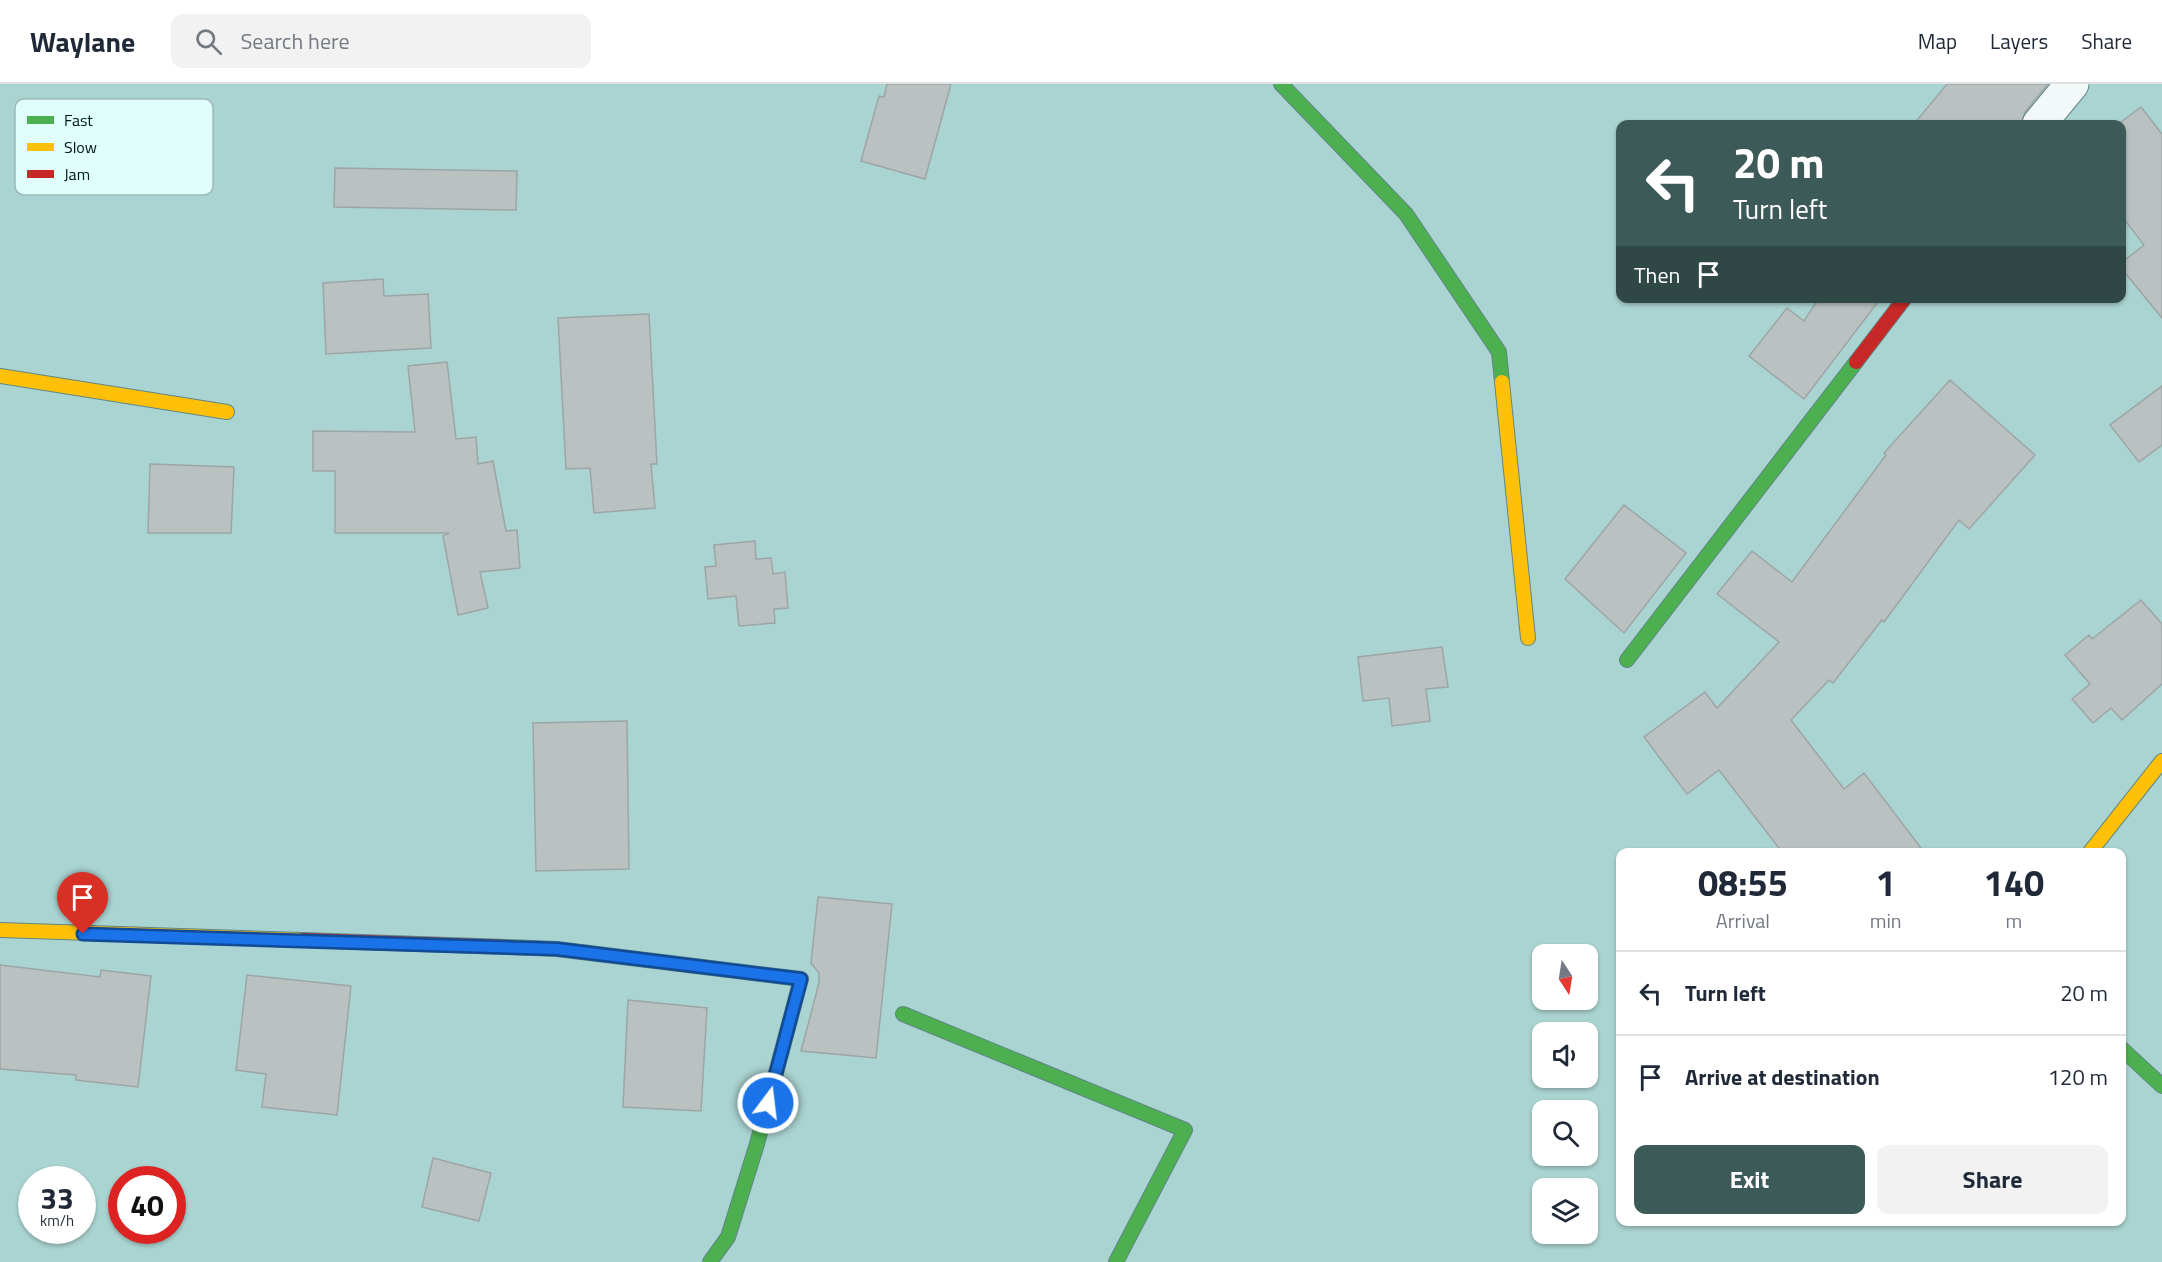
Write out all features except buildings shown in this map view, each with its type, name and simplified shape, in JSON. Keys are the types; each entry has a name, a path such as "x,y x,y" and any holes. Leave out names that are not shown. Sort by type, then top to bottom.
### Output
{"street":[{"path":"1281,84 1406,214 1498,352 1528,638"},
{"path":"2042,120 2072,84"},
{"path":"1627,660 1901,303"},
{"path":"0,376 227,412"},
{"path":"2093,848 2162,761"},
{"path":"0,930 557,949 801,979 757,1144 728,1237 710,1262"},
{"path":"903,1014 1185,1130 1116,1262"},
{"path":"2126,1053 2162,1086"}],"traffic: fast":[{"path":"1281,84 1406,214 1499,352 1502,382"},
{"path":"1627,660 1856,362"},
{"path":"507,947 557,949 801,979 757,1144 728,1237 710,1262"},
{"path":"903,1014 1185,1130 1116,1262"},
{"path":"2126,1053 2162,1086"}],"traffic: slow":[{"path":"0,376 227,412"},
{"path":"1502,382 1528,638"},
{"path":"2093,848 2162,761"},
{"path":"0,930 303,940"}],"traffic: jam":[{"path":"1856,362 1901,303"},
{"path":"303,940 507,947"}],"route":[{"path":"83,934 557,949 801,979 768,1103"}]}
